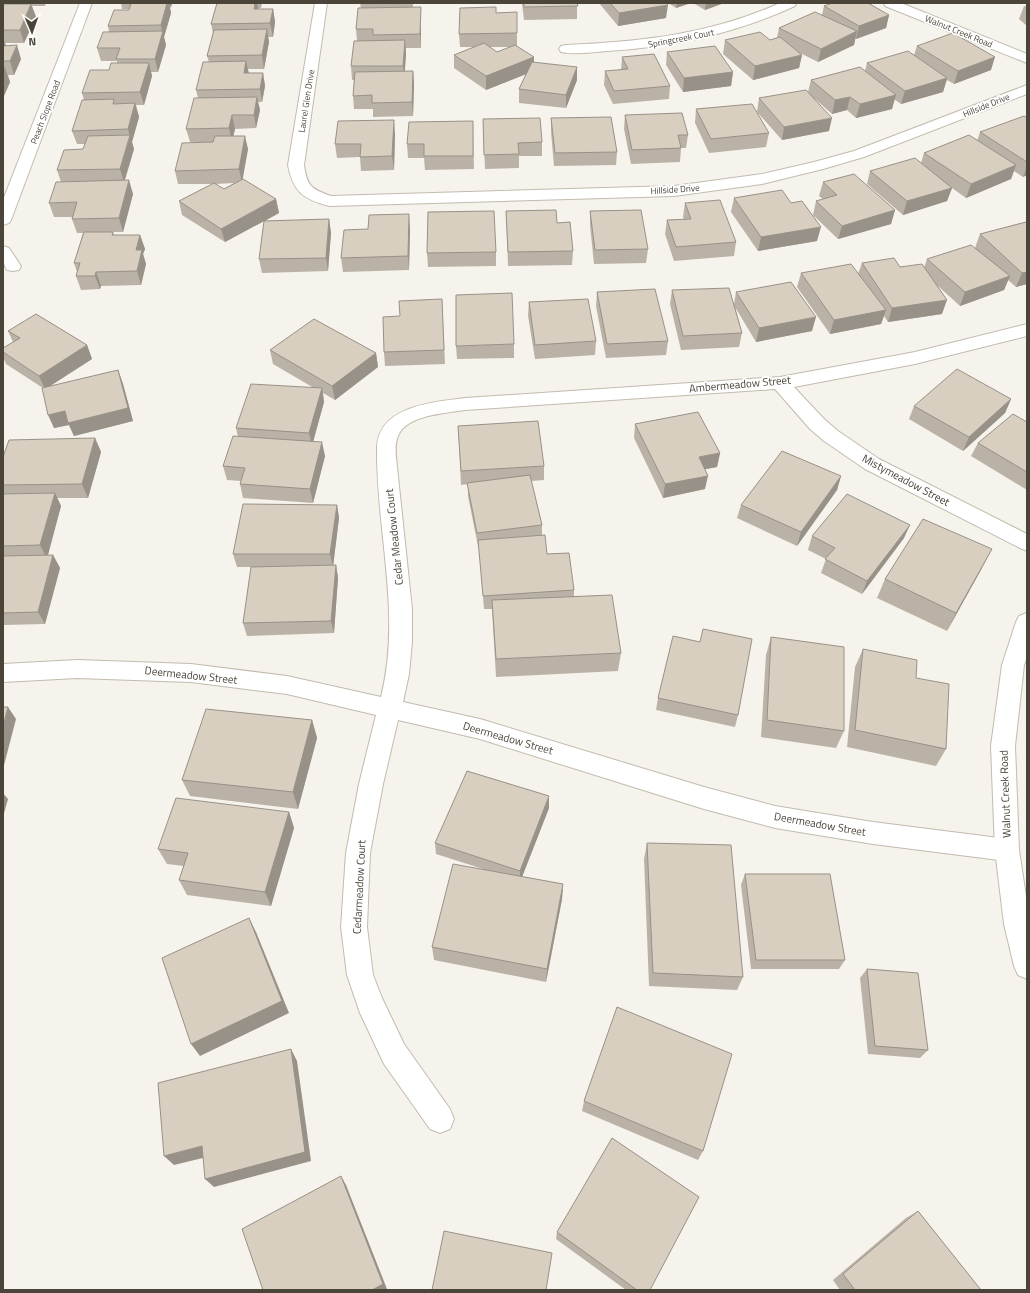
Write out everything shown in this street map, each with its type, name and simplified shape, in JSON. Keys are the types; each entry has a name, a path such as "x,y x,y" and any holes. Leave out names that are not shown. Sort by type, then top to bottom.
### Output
{"street":[{"name":"Peach Slope Road","path":"3,220 86,3"},
{"name":"Laurel Glen Drive","path":"309,194 302,188 298,180 296,166 321,3"},
{"name":"Springcreek Court","path":"566,49 608,48 672,41 741,25 790,3"},
{"name":"Walnut Creek Road","path":"890,3 1027,59"},
{"name":"Hillside Drive","path":"309,194 329,201 338,202 674,191 702,188 762,179 853,156 1027,89"},
{"path":"3,251 13,266"},
{"name":"Ambermeadow Street","path":"448,406 780,383 915,358 1027,330"},
{"name":"Mistymeadow Street","path":"780,383 817,424 831,436 872,464 1027,543"},
{"name":"Cedar Meadow Court","path":"390,708 398,674 401,642 401,609 386,446 388,436 393,428 411,415 428,409 448,406"},
{"name":"Walnut Creek Road","path":"1027,622 1013,665 1003,746 1007,850 1017,924 1027,966"},
{"name":"Deermeadow Street","path":"3,673 77,669 139,670 191,673 286,685 480,729 704,798 775,817 873,833 1007,850"},
{"name":"Cedarmeadow Court","path":"390,708 371,784 358,853 354,927 360,975 370,1003 394,1054 440,1118"}],"building":[{"path":"131,3 167,3 161,25 108,26 114,10 129,10"},
{"path":"217,3 255,3 254,9 273,9 270,23 211,24"},
{"path":"524,3 577,3 578,6 524,7"},
{"path":"610,3 666,3 668,5 619,13"},
{"path":"832,3 868,3 889,15 859,26 824,6"},
{"path":"3,4 31,4 20,30 3,30"},
{"path":"421,7 420,34 373,35 373,29 356,29 358,8"},
{"path":"496,7 496,13 517,12 517,33 459,34 460,8"},
{"path":"815,12 857,31 821,49 779,28"},
{"path":"267,29 262,55 207,56 214,30"},
{"path":"163,31 155,59 116,59 120,48 97,48 103,32"},
{"path":"760,32 770,40 780,37 802,55 755,66 725,40"},
{"path":"953,33 995,57 958,71 917,46"},
{"path":"405,40 403,66 351,66 354,41"},
{"path":"484,43 497,52 515,45 534,57 486,76 454,55"},
{"path":"17,45 10,61 3,61 3,46"},
{"path":"715,46 733,72 684,78 667,52"},
{"path":"908,51 947,78 905,91 867,63"},
{"path":"654,54 670,86 614,91 605,71 628,69 622,57"},
{"path":"246,61 244,73 263,73 260,89 196,90 203,62"},
{"path":"532,62 577,67 566,95 519,89"},
{"path":"111,63 149,63 140,92 82,93 90,70 109,70"},
{"path":"860,67 896,95 860,104 850,97 835,100 811,80"},
{"path":"413,71 412,102 372,103 372,95 353,96 355,72"},
{"path":"806,90 832,118 784,127 759,98"},
{"path":"257,97 254,115 232,115 229,128 186,129 194,98"},
{"path":"114,99 113,104 135,103 128,129 72,131 82,100"},
{"path":"752,104 769,133 711,139 696,109"},
{"path":"682,113 688,135 678,135 681,148 632,150 625,115"},
{"path":"1024,116 1027,118 1027,162 980,132"},
{"path":"611,117 617,152 555,153 551,118"},
{"path":"540,118 542,142 518,143 519,154 484,155 483,119"},
{"path":"394,120 392,156 360,157 361,144 335,144 338,121"},
{"path":"473,121 473,156 424,156 424,144 407,144 409,122"},
{"path":"130,135 120,169 57,170 64,150 83,149 88,136"},
{"path":"969,135 1016,165 971,184 924,153"},
{"path":"215,136 245,136 239,169 175,171 182,143 213,142"},
{"path":"915,158 952,188 907,201 870,171"},
{"path":"854,174 895,210 842,226 816,201 837,195 823,182"},
{"path":"243,179 276,199 221,229 179,201 214,183 224,189"},
{"path":"129,180 119,218 72,219 77,202 49,203 56,182"},
{"path":"782,190 791,203 802,201 821,227 761,237 734,198"},
{"path":"720,200 736,242 676,247 667,220 691,219 685,203"},
{"path":"556,210 557,223 570,222 573,251 508,252 506,211"},
{"path":"641,210 648,249 595,250 590,211"},
{"path":"494,211 496,252 427,253 428,212"},
{"path":"409,214 408,256 341,258 344,230 368,229 369,215"},
{"path":"329,219 326,258 259,259 264,221"},
{"path":"1026,222 1027,272 1022,273 980,234"},
{"path":"84,232 113,232 112,235 140,235 136,250 142,250 137,271 96,272 95,276 76,276 80,263 74,263"},
{"path":"971,245 1010,276 965,292 927,259"},
{"path":"894,258 900,267 922,264 947,300 892,308 862,263"},
{"path":"851,264 886,310 834,320 801,273"},
{"path":"791,282 816,317 759,328 736,292"},
{"path":"729,288 742,333 683,336 672,290"},
{"path":"655,289 668,341 607,344 597,292"},
{"path":"512,293 514,344 456,346 456,295"},
{"path":"442,299 444,350 384,352 383,317 400,316 399,301"},
{"path":"588,299 596,341 535,345 529,302"},
{"path":"36,314 87,345 39,376 3,352 3,348 20,338 8,331"},
{"path":"314,319 376,353 332,386 270,350"},
{"path":"957,369 1011,399 969,437 914,406"},
{"path":"118,370 128,408 68,423 65,411 48,415 42,388"},
{"path":"251,384 322,388 309,433 236,428"},
{"path":"698,412 720,453 699,457 708,476 665,484 635,424"},
{"path":"1013,414 1027,422 1027,472 978,443"},
{"path":"538,421 544,466 461,471 458,426"},
{"path":"233,436 322,442 310,489 240,484 245,468 223,466"},
{"path":"95,438 82,484 3,485 3,457 9,440"},
{"path":"782,451 841,476 801,532 741,505"},
{"path":"530,475 542,525 477,533 467,483"},
{"path":"55,493 40,545 3,546 3,494"},
{"path":"847,494 910,525 867,581 825,559 835,548 812,536"},
{"path":"243,504 337,505 330,554 233,554"},
{"path":"923,519 992,549 956,613 885,579"},
{"path":"545,535 547,554 569,553 574,590 483,596 478,540"},
{"path":"53,555 38,612 3,613 3,556"},
{"path":"336,565 331,621 243,623 251,567"},
{"path":"612,595 621,653 496,659 492,600"},
{"path":"703,629 752,639 738,715 658,698 673,636 700,642"},
{"path":"771,637 844,647 844,731 767,720"},
{"path":"863,649 917,660 916,678 949,684 946,749 855,730"},
{"path":"3,707 8,707 3,726"},
{"path":"206,709 312,720 293,792 182,780"},
{"path":"467,771 549,796 520,871 435,843"},
{"path":"176,798 289,812 265,892 179,880 188,853 158,849"},
{"path":"647,843 731,845 743,977 653,973"},
{"path":"453,864 563,884 547,969 432,947"},
{"path":"745,874 830,874 845,960 756,960"},
{"path":"249,918 282,1001 191,1044 162,958"},
{"path":"867,969 918,973 928,1050 875,1046"},
{"path":"617,1007 732,1054 703,1151 584,1101"},
{"path":"291,1049 305,1152 205,1179 202,1146 164,1156 158,1083"},
{"path":"612,1138 699,1197 650,1290 637,1290 557,1232"},
{"path":"341,1176 383,1284 372,1290 263,1290 242,1229"},
{"path":"918,1211 981,1290 855,1290 843,1274"},
{"path":"444,1231 552,1253 546,1290 432,1290"}]}
